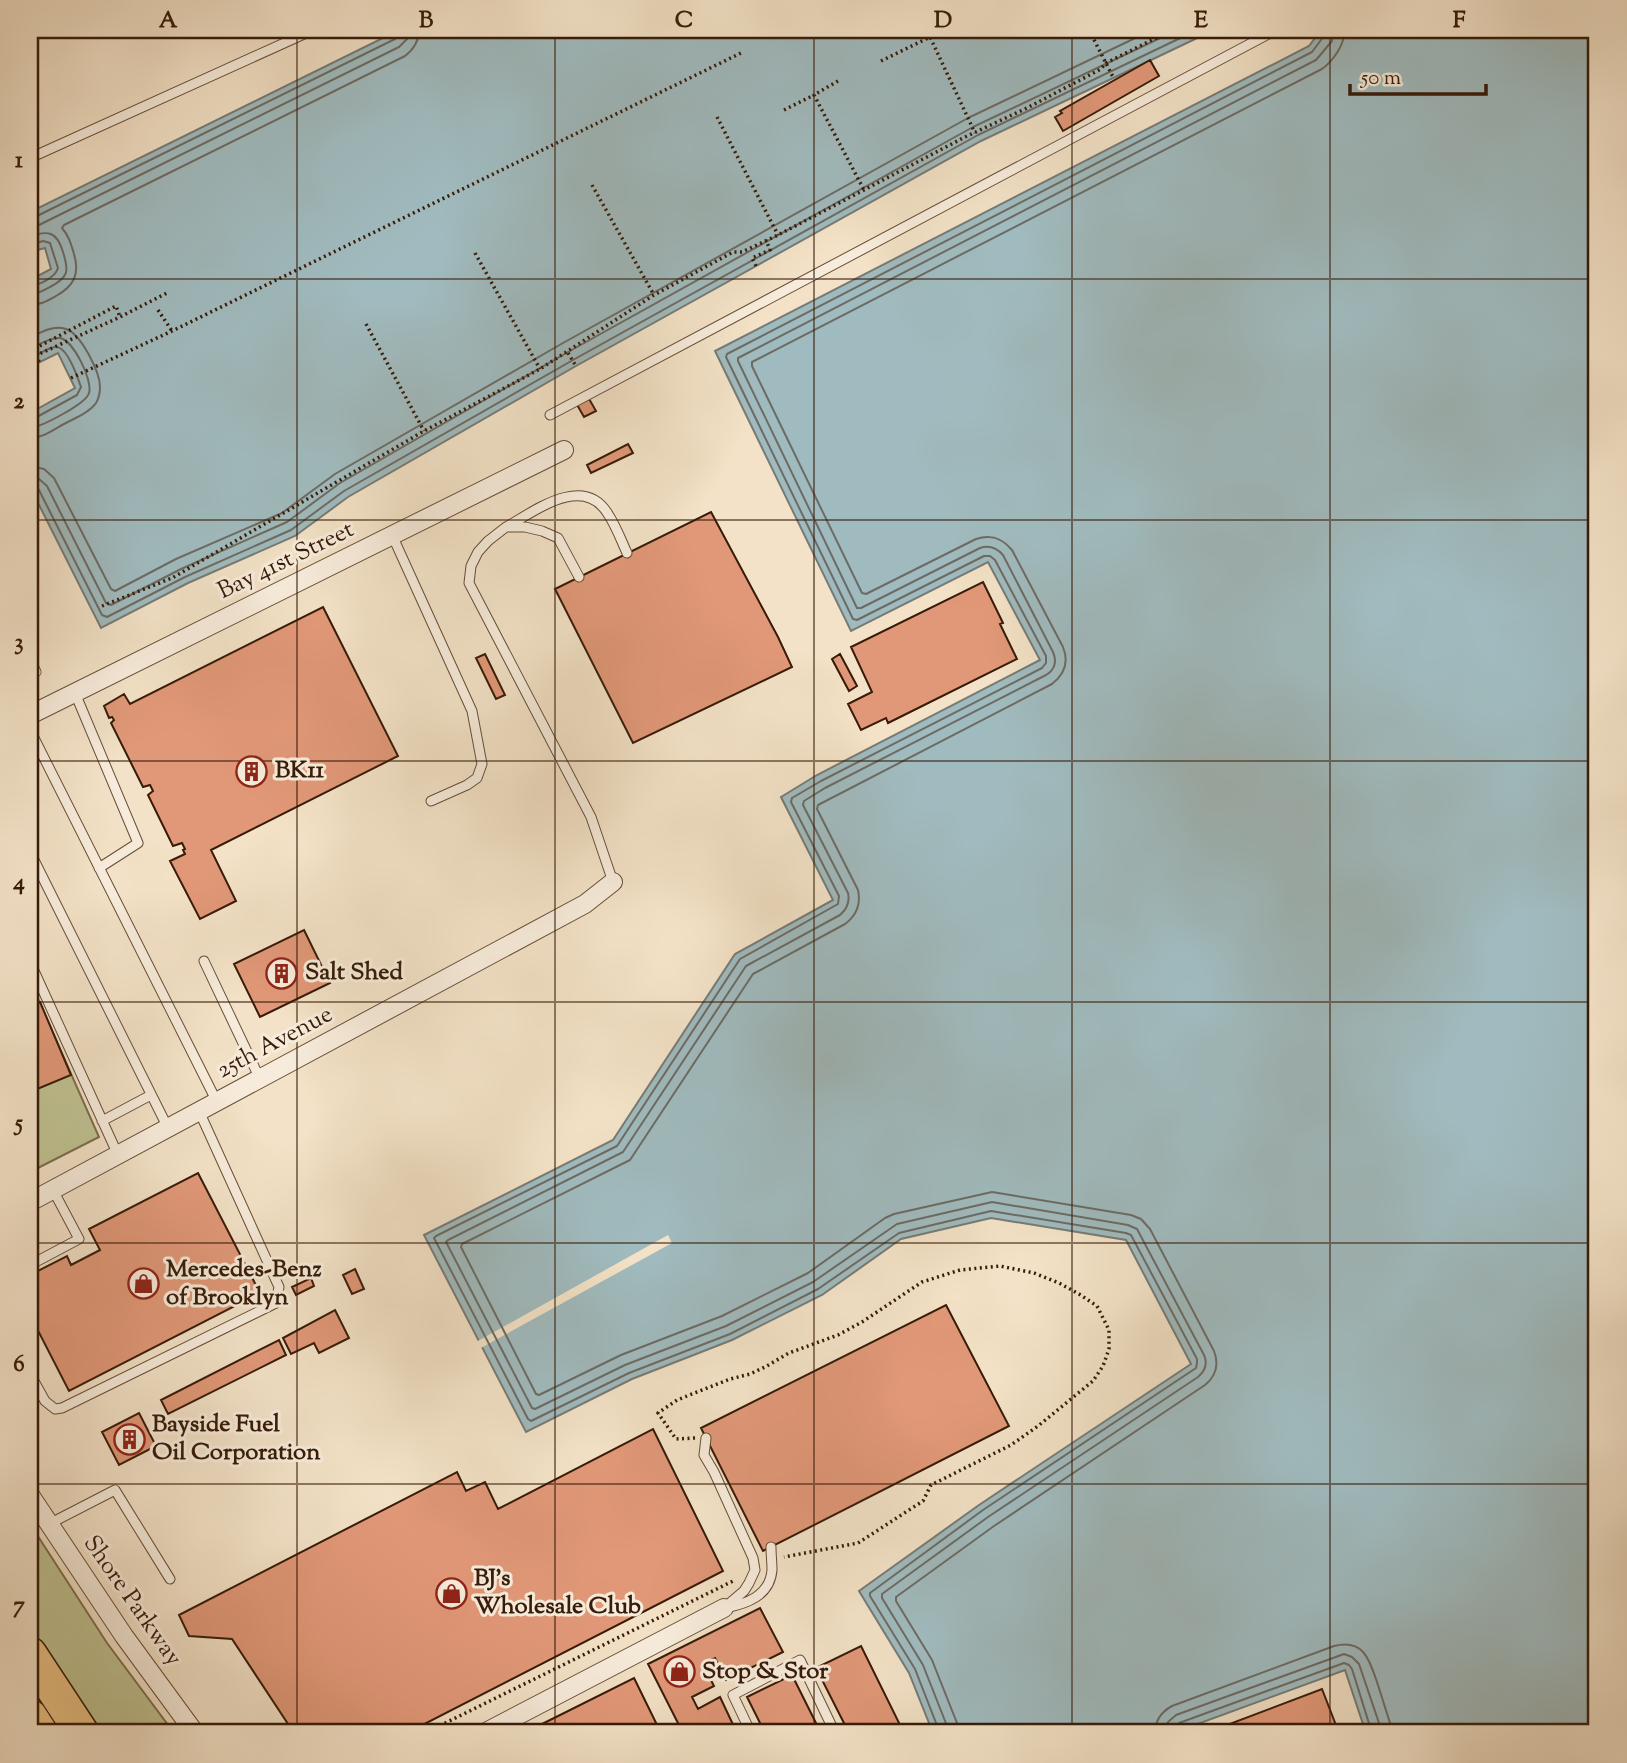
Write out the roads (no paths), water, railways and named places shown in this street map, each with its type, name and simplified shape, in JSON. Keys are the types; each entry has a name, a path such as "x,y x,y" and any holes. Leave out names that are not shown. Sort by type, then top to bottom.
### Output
{"highway":[{"path":"30,1654 82,1733"},
{"path":"30,1716 41,1733"}],"street":[{"name":"Bay 41st Street","path":"30,715 564,450"},
{"name":"25th Avenue","path":"30,1202 584,904 613,882"},
{"name":"Shore Parkway","path":"30,1495 124,1636 195,1733"},
{"path":"484,1733 724,1608"}],"lane":[{"path":"30,158 313,30"},
{"path":"550,415 1276,30"},
{"path":"613,882 591,817 468,583 471,566 478,552 506,527 564,497 585,495 596,499 608,513 627,553"},
{"path":"506,527 534,529 558,538 579,577"},
{"path":"393,535 472,711 482,764 477,778 432,801"},
{"path":"30,659 36,672 30,675"},
{"path":"75,693 138,843 99,868"},
{"path":"30,730 218,1102"},
{"path":"30,852 168,1128"},
{"path":"204,961 260,1079"},
{"path":"30,962 118,1155"},
{"path":"102,1121 151,1096"},
{"path":"30,1374 45,1401 55,1409 62,1408 276,1303 279,1287 199,1111"},
{"path":"30,1265 79,1239 53,1190"},
{"path":"706,1438 704,1455 753,1558 755,1570 744,1591 724,1608"},
{"path":"49,1524 115,1490 170,1579"},
{"path":"724,1608 746,1604 764,1590 772,1572 771,1546"},
{"path":"751,1733 733,1695 800,1660 835,1733"}],"water":[{"path":"399,30 1214,30 981,141 576,366 348,497 295,536 188,583 101,628 30,487 30,413 75,388 58,353 30,367 30,280 51,269 45,248 30,252 30,212"},
{"path":"1321,30 1597,30 1597,1733 1366,1733 1345,1670 1173,1733 933,1733 909,1673 859,1591 979,1505 1191,1364 1126,1240 991,1218 901,1239 822,1295 732,1340 632,1379 526,1432 424,1235 613,1140 735,954 833,900 781,797 817,775 1040,660 988,562 851,631 715,351 1309,46"}],"place":[{"name":"BK11","path":"252,771"},
{"name":"Salt Shed","path":"282,973"},
{"name":"Mercedes-Benz of Brooklyn","path":"143,1284"},
{"name":"Bayside Fuel Oil Corporation","path":"129,1439"},
{"name":"BJ's Wholesale Club","path":"451,1593"},
{"name":"Stop & Stor","path":"679,1672"}]}
